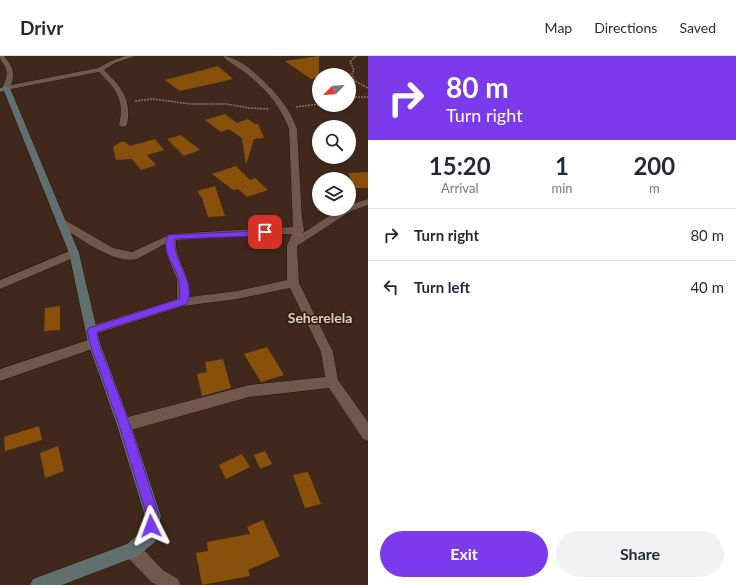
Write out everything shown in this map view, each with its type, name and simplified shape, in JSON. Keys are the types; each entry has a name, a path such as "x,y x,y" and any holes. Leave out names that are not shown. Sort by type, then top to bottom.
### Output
{"street":[{"path":"0,56 9,66 11,72 10,77 3,89"},
{"path":"3,89 100,70 113,62 132,56"},
{"path":"226,56 255,76 290,118 293,129 297,218 299,230 292,244 293,283 327,352 332,382 368,434"},
{"path":"100,70 120,91 125,102 126,114 123,125"},
{"path":"3,89 74,253 94,344 124,425 153,516 149,536 132,550 38,585"},
{"path":"356,206 368,202"},
{"path":"292,244 337,216"},
{"path":"61,222 109,251 133,256 171,237 299,230"},
{"path":"171,237 170,247 173,260 182,275 185,288 184,302"},
{"path":"0,285 74,253"},
{"path":"92,330 184,302 237,295 293,283"},
{"path":"0,376 94,344"},
{"path":"124,425 249,391 332,382"},
{"path":"132,550 157,576 172,585"}],"path":[{"path":"356,56 350,62 354,70 352,74 354,81 368,88"},
{"path":"356,97 368,97"},
{"path":"125,102 153,99 191,104 226,104 248,108 283,108 312,105"}],"building":[{"path":"319,56 319,68 312,68 311,79 285,61"},
{"path":"218,66 233,79 180,91 165,80"},
{"path":"225,114 237,123 248,119 255,124 258,124 264,138 254,139 246,165 242,138 229,129 221,132 205,120"},
{"path":"181,135 200,150 184,156 167,139"},
{"path":"155,139 164,150 147,155 156,165 141,170 132,159 116,160 113,147 121,142 125,142 130,146"},
{"path":"236,166 250,180 255,178 268,190 247,197 238,189 233,190 212,174"},
{"path":"368,172 368,188 356,188 356,173"},
{"path":"215,186 225,216 208,217 202,198 197,191"},
{"path":"60,306 60,330 44,331 45,308"},
{"path":"267,347 284,375 261,382 244,354"},
{"path":"223,359 231,388 202,396 197,374 207,372 205,362"},
{"path":"39,426 42,440 5,451 4,437"},
{"path":"58,446 64,471 45,478 40,453"},
{"path":"265,451 272,464 260,469 254,455"},
{"path":"242,454 250,467 226,479 219,465"},
{"path":"308,472 321,504 305,508 293,475"},
{"path":"263,520 280,556 248,570 250,576 202,585 196,553 208,551 207,542 250,534 247,527"}],"district":[{"name":"Seherelela","path":"320,317"}],"route":[{"path":"151,526 153,516 124,425 94,344 92,330 184,302 185,288 182,275 173,260 170,247 171,237 265,232"}]}
